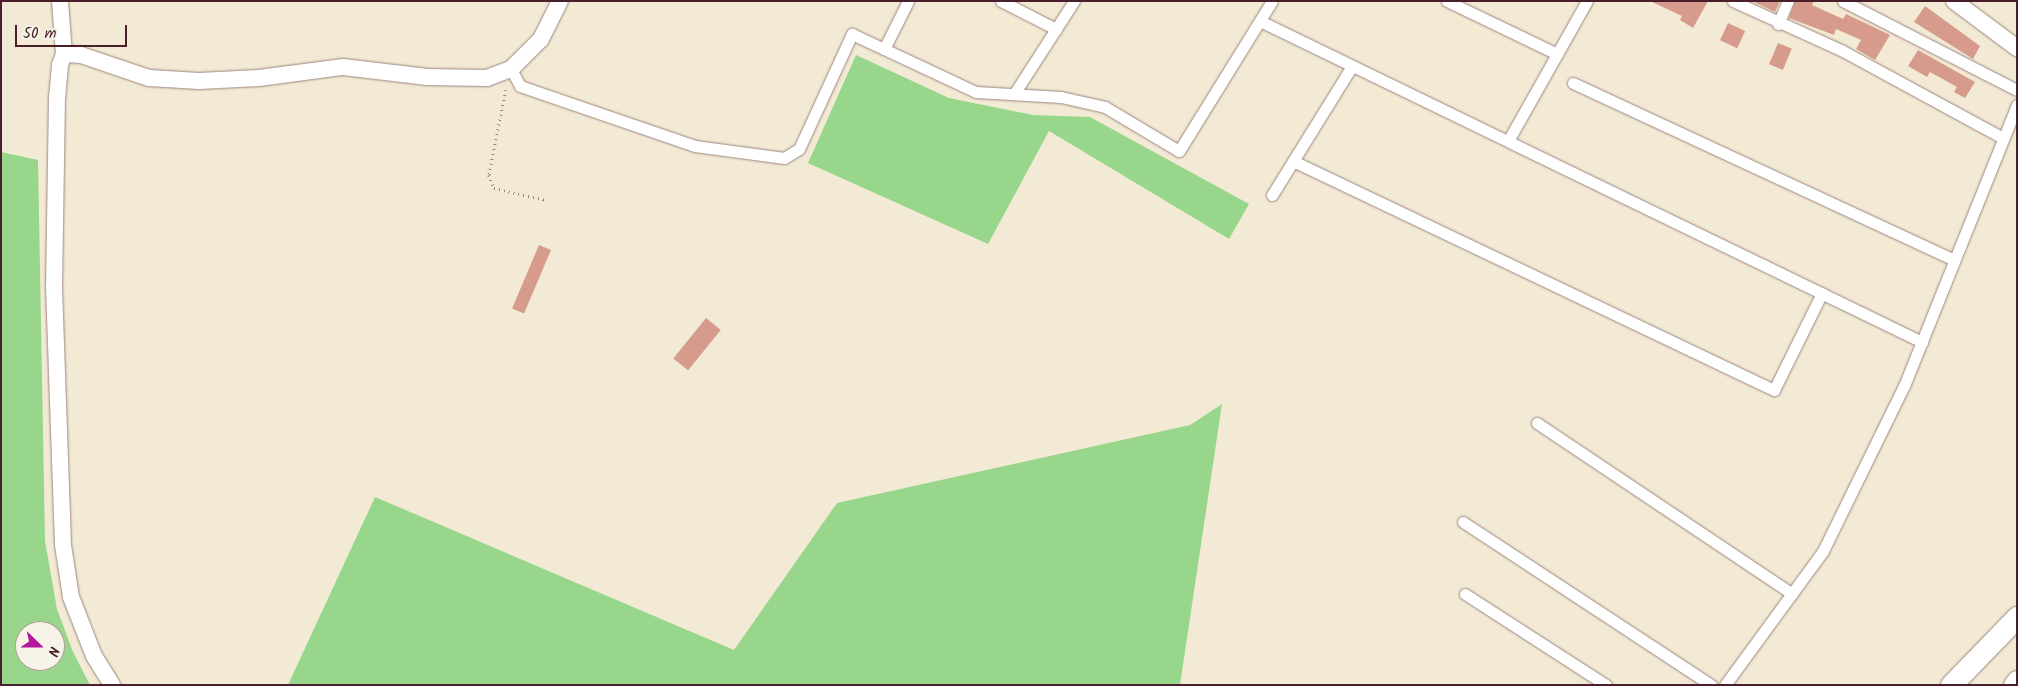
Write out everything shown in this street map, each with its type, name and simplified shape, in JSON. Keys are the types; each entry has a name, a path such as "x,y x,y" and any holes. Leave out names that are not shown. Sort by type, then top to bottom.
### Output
{"highway":[{"path":"1951,685 2017,617"},
{"path":"2014,685 2017,682"}],"street":[{"path":"60,1 64,54 57,98 54,287 63,545 71,597 94,656 112,685"},
{"path":"64,54 81,55 149,78 199,81 260,78 343,67 427,77 487,78 511,69 541,39 560,1"},
{"path":"884,49 908,1"},
{"path":"1001,1 1056,29"},
{"path":"1014,94 1074,1"},
{"path":"511,69 520,86 695,146 784,158 799,149 852,34 976,92 1061,97 1105,107 1178,151 1272,1"},
{"path":"1448,1 1557,54"},
{"path":"1508,141 1587,1"},
{"path":"1733,1 1778,24 1841,50 2003,138"},
{"path":"1778,24 1788,1"},
{"path":"1843,1 2017,90"},
{"path":"1954,1 2017,48"},
{"path":"1260,21 1922,342"},
{"path":"1272,195 1352,66"},
{"path":"1573,83 1954,260"},
{"path":"1725,685 1823,552 1904,386 2017,105"},
{"path":"1293,161 1774,390 1822,293"},
{"path":"1537,423 1792,594"},
{"path":"1463,522 1710,685"},
{"path":"1465,594 1606,685"}],"path":[{"path":"511,69 489,175 494,188 546,200"}],"green space":[{"path":"856,55 949,98 1033,115 1090,117 1249,204 1229,239 1049,131 988,244 808,163"},
{"path":"1,152 38,160 45,541 57,609 61,621 15,621 15,671 65,671 65,630 73,652 90,685 1,685"},
{"path":"1222,404 1180,685 288,685 375,497 734,650 837,503 1190,425"}],"building":[{"path":"1650,1 1708,1 1693,28 1680,20 1682,16"},
{"path":"1752,1 1780,1 1775,12"},
{"path":"1795,1 1814,1 1812,5 1843,19 1846,14 1890,35 1875,60 1856,49 1861,40 1836,29 1834,35 1789,18"},
{"path":"1925,6 1980,46 1973,59 1914,22"},
{"path":"1728,23 1745,31 1737,48 1720,40"},
{"path":"1778,43 1792,49 1783,70 1769,64"},
{"path":"1918,50 1975,82 1965,98 1954,92 1957,87 1930,72 1927,77 1908,66"},
{"path":"539,245 551,250 524,314 512,309"},
{"path":"706,318 721,330 688,370 673,358"}]}
